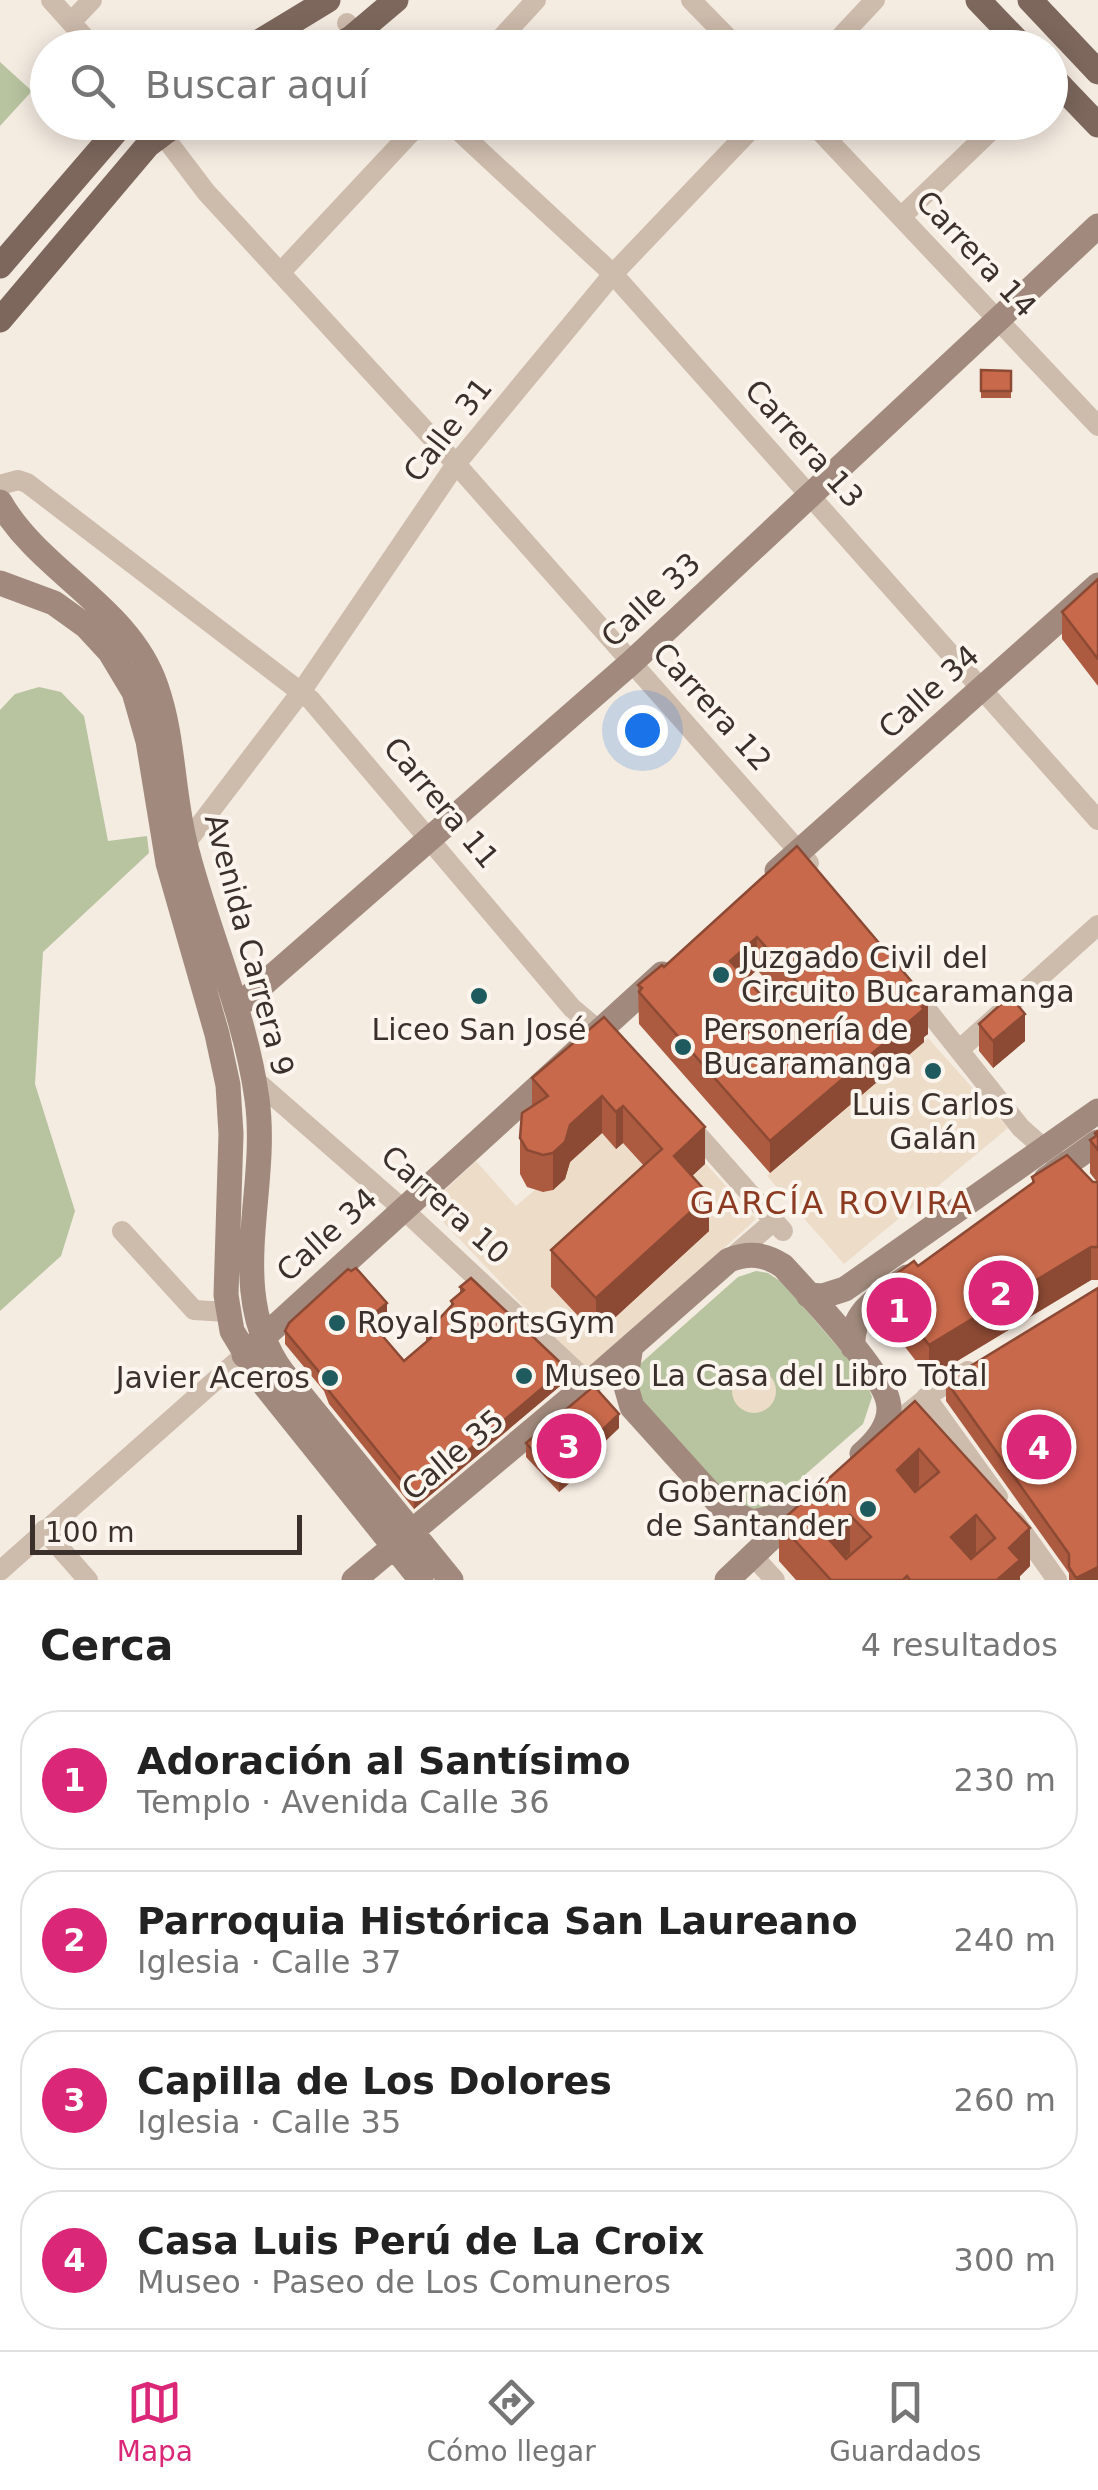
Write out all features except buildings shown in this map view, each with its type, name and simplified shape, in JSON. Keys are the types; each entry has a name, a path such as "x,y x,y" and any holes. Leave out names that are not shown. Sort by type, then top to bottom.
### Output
{"main road":[{"path":"360,30 370,0"},
{"path":"363,30 396,0"},
{"path":"978,0 1007,30"},
{"path":"1030,0 1058,30"},
{"path":"272,30 308,3"},
{"path":"1068,40 1098,72"},
{"path":"1068,91 1098,125"},
{"path":"0,266 108,140"},
{"path":"0,320 152,140"},
{"name":"Calle 33","path":"236,1008 632,662 1098,226"},
{"name":"Avenida Carrera 9","path":"0,502 29,543 102,608 148,666 165,716 175,785 177,854 236,1008 254,1079 260,1144 251,1289 253,1347 266,1387 403,1539 452,1580"},
{"name":"Avenida Carrera 9","path":"0,584 32,593 71,614 122,669 142,714 228,1085 232,1109 227,1312 253,1347"},
{"name":"Calle 34","path":"756,891 1098,585"},
{"name":"Calle 34","path":"253,1347 682,957"},
{"path":"808,1294 823,1296 846,1289 1098,1110"},
{"path":"1021,1197 1072,1174 1098,1142"},
{"path":"729,1260 755,1254 774,1260 875,1373 888,1400 889,1412 879,1439 845,1470"},
{"name":"Calle 35","path":"354,1580 729,1260"},
{"path":"853,1347 852,1333 858,1316 925,1265"},
{"path":"631,1346 625,1384 632,1407 725,1510 752,1522 800,1510"},
{"path":"727,1580 822,1490"},
{"name":"Avenida Carrera 9","path":"403,1539 422,1580"}],"street":[{"path":"51,0 78,30"},
{"path":"71,22 92,0"},
{"path":"508,30 536,0"},
{"path":"691,0 720,30"},
{"path":"847,30 875,0"},
{"name":"Carrera 12","path":"172,140 196,180 456,464 824,882"},
{"path":"280,272 404,140"},
{"name":"Carrera 13","path":"468,140 613,274 1098,820"},
{"name":"Calle 31","path":"177,854 301,692 456,464 613,274 741,140"},
{"name":"Carrera 14","path":"828,140 1098,426"},
{"path":"900,217 981,140"},
{"name":"Carrera 11","path":"0,485 18,480 27,483 301,692 572,1008 626,1054"},
{"path":"175,785 198,798 218,800"},
{"path":"958,1050 1098,925"},
{"path":"896,972 1021,1128 1072,1174"},
{"name":"Carrera 10","path":"254,1079 404,1210 589,1383"},
{"name":"Calle 35","path":"677,1110 778,1226 729,1260"},
{"path":"122,1230 194,1310 227,1312"},
{"name":"Calle 34","path":"0,1571 253,1347"},
{"path":"879,1439 926,1398 984,1361"},
{"path":"926,1398 1058,1580"},
{"path":"44,1530 88,1580"},
{"path":"752,1555 774,1580"}],"green space":[{"path":"0,62 30,93 0,126"},
{"path":"39,687 61,692 84,716 108,841 147,836 149,853 43,952 35,1084 75,1211 61,1256 0,1311 0,710 15,694"},
{"path":"756,1271 768,1273 783,1283 866,1380 872,1397 863,1424 767,1508 742,1511 642,1407 635,1377 640,1364 738,1277"}],"shaded area":[{"path":"928,1038 1008,1128 844,1264 767,1176"},
{"path":"602,1133 616,1148 623,1143 662,1186 674,1193 706,1164 756,1219 587,1373 428,1206 476,1161 516,1206"},
{"path":"754,1369 770,1375 776,1391 770,1407 754,1413 738,1407 732,1391 738,1375"}],"place":[{"name":"Juzgado Civil del Circuito Bucaramanga","path":"721,975"},
{"name":"Liceo San José","path":"479,996"},
{"name":"Personería de Bucaramanga","path":"683,1047"},
{"name":"Luis Carlos Galán","path":"933,1071"},
{"name":"Parroquia Histórica San Laureano","path":"1001,1293"},
{"name":"Adoración al Santísimo","path":"899,1310"},
{"name":"Royal SportsGym","path":"337,1323"},
{"name":"Museo La Casa del Libro Total","path":"524,1376"},
{"name":"Javier Aceros","path":"330,1378"},
{"name":"Capilla de Los Dolores","path":"569,1446"},
{"name":"Casa Luis Perú de La Croix","path":"1039,1447"},
{"name":"Gobernación de Santander","path":"868,1509"}],"district":[{"name":"GARCÍA ROVIRA","path":"832,1203"}]}
